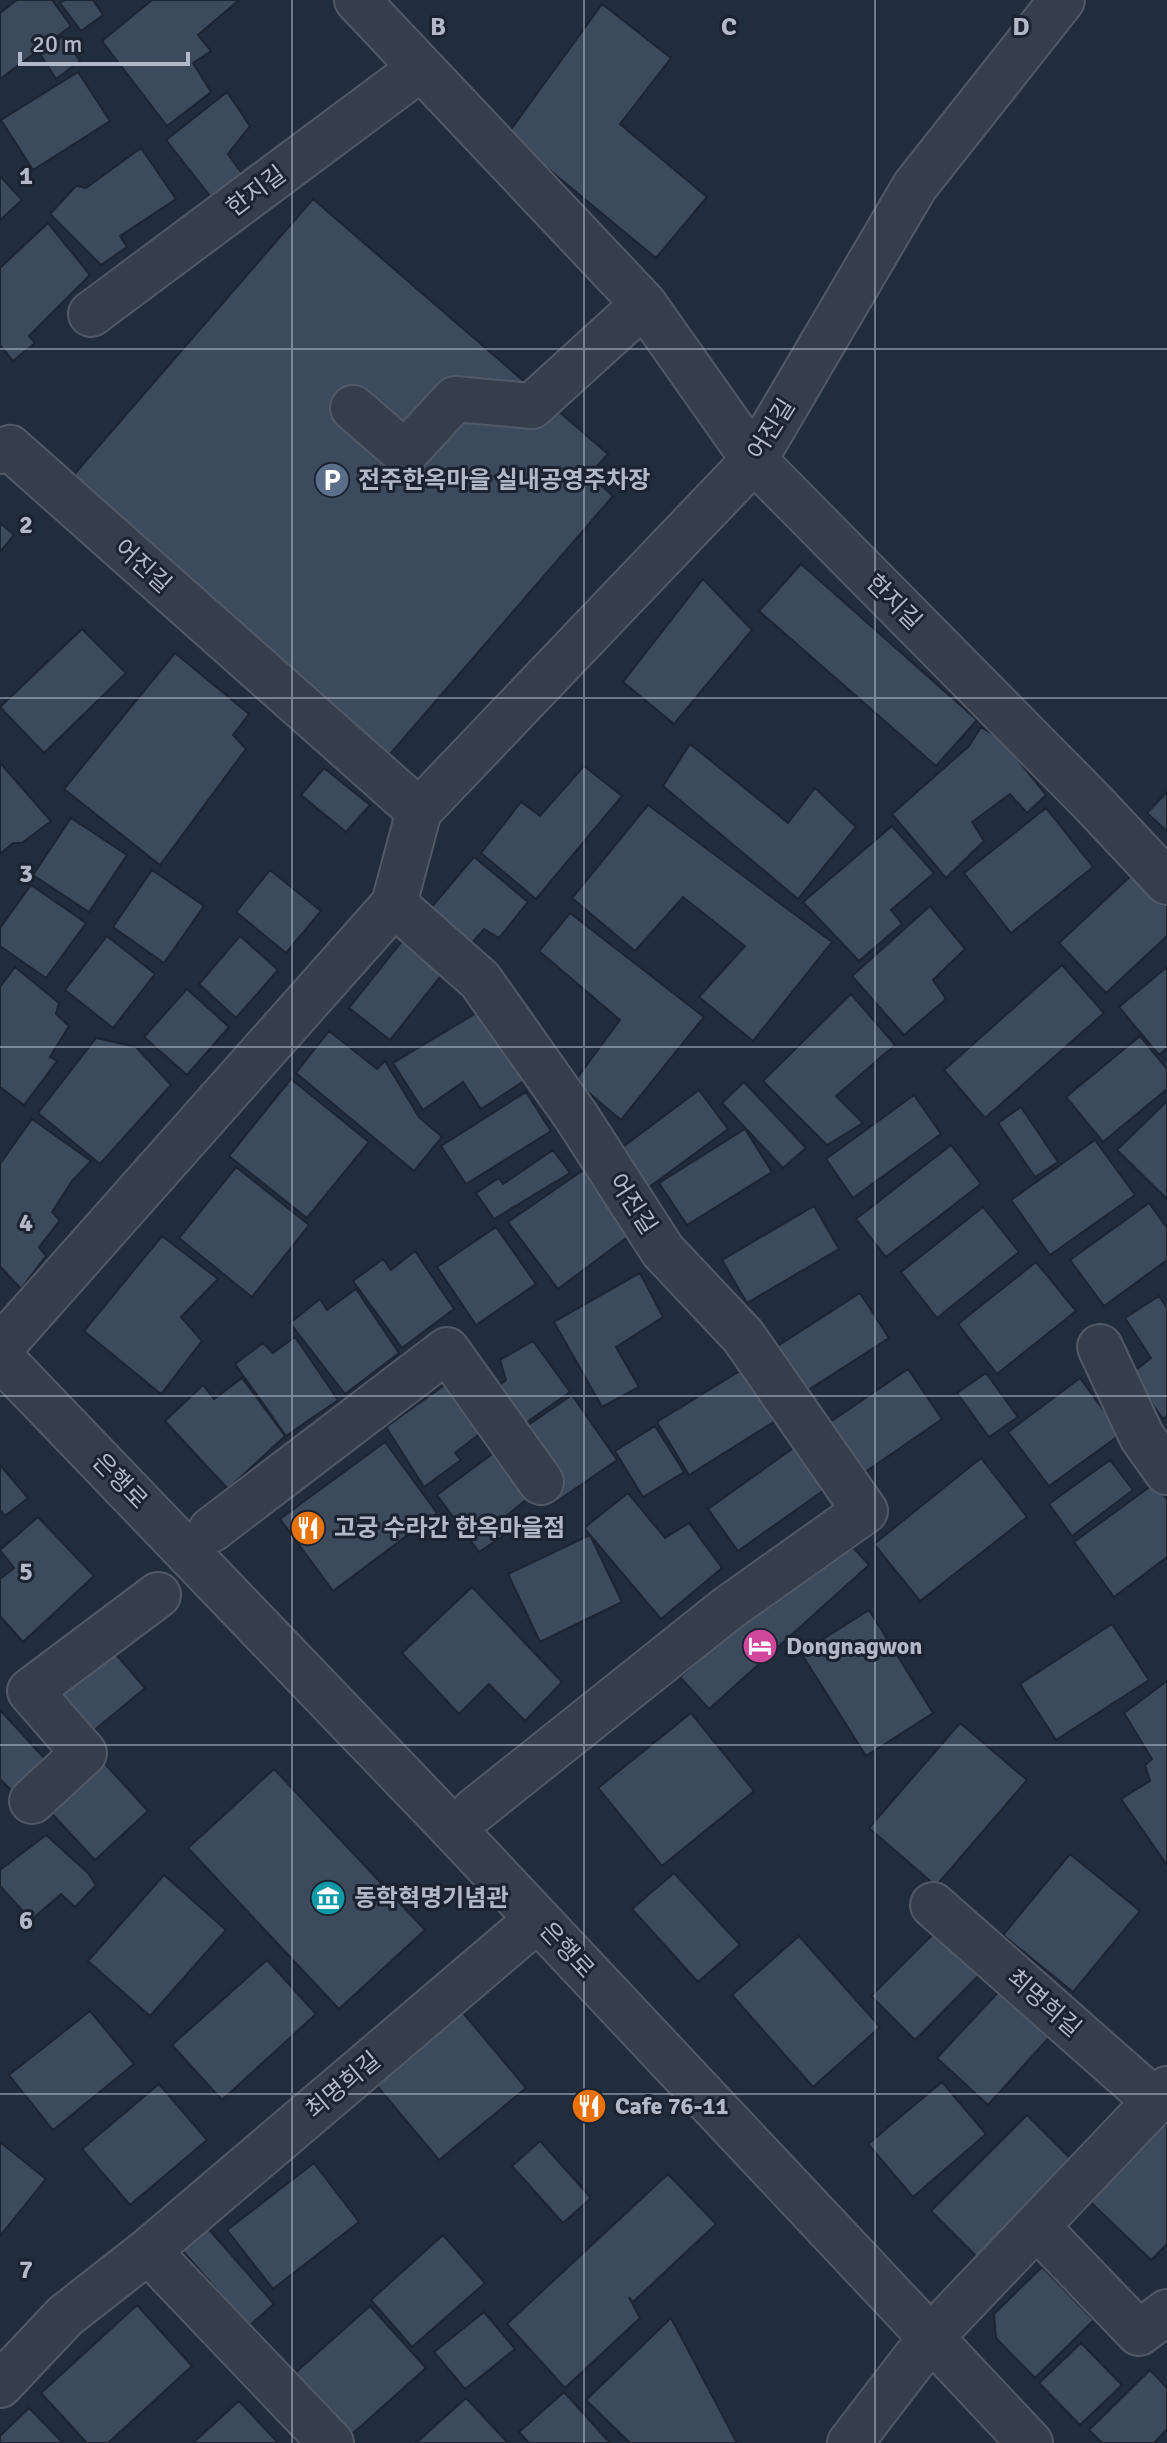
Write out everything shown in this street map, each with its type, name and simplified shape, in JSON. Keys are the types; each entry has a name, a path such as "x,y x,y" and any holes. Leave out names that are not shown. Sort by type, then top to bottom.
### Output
{"street":[{"name":"한지길","path":"357,0 644,304 754,460 1167,882"},
{"name":"어진길","path":"0,1348 394,904 419,811 754,460 915,186 1062,0"},
{"name":"한지길","path":"91,314 421,68"},
{"path":"353,408 405,453 455,399 532,406 644,304"},
{"name":"어진길","path":"5,449 419,811"},
{"name":"어진길","path":"394,904 480,980 576,1116 663,1251 743,1336 865,1511 727,1609 474,1811"},
{"path":"1100,1347 1154,1433 1167,1472"},
{"path":"211,1530 447,1350 541,1482"},
{"name":"은행로","path":"0,1357 538,1919 1030,2443"},
{"path":"32,1801 84,1753 30,1691 158,1595"},
{"name":"최명희길","path":"850,2443 932,2336 1161,2095 933,1905"},
{"name":"최명희길","path":"0,2385 65,2316 148,2251 538,1919"},
{"path":"1037,2227 1139,2333 1167,2312"},
{"path":"148,2251 331,2443"}],"building":[{"path":"17,0 52,0 71,26 0,79 0,13"},
{"path":"65,0 93,0 103,15 81,31 60,3"},
{"path":"152,0 239,0 198,35 211,51 193,63 211,92 167,126 102,41"},
{"path":"602,4 671,58 620,124 707,197 656,258 507,135"},
{"path":"63,36 80,61 56,79 40,54"},
{"path":"78,72 110,121 33,170 1,120"},
{"path":"227,92 250,126 228,154 250,185 214,201 166,140"},
{"path":"141,148 176,199 120,236 127,247 101,265 50,214 76,186 86,188"},
{"path":"0,176 22,200 0,220"},
{"name":"전주한옥마을 실내공영주차장","path":"313,199 608,454 589,475 613,496 384,761 65,485"},
{"path":"48,223 90,275 29,336 35,343 13,361 0,345 0,268"},
{"path":"0,523 14,535 0,552"},
{"path":"801,564 977,720 936,766 759,611"},
{"path":"703,579 752,630 674,724 623,682"},
{"path":"82,629 126,673 44,753 0,707"},
{"path":"175,653 249,714 233,735 246,749 160,865 64,789"},
{"path":"981,727 1002,740 1046,795 1027,813 1010,794 972,822 984,841 946,878 892,814 969,746"},
{"path":"690,744 788,823 815,788 856,827 798,899 663,786"},
{"path":"0,763 51,821 22,843 13,843 0,854"},
{"path":"584,766 622,796 536,899 481,853 521,802 540,816"},
{"path":"324,768 370,805 346,832 301,795"},
{"path":"1167,792 1167,831 1147,813"},
{"path":"648,805 832,942 753,1041 699,997 745,946 683,897 635,951 572,898"},
{"path":"1046,808 1093,867 1011,933 964,873"},
{"path":"71,818 127,855 89,912 33,875"},
{"path":"892,826 934,873 891,910 902,924 859,961 803,902"},
{"path":"474,857 528,902 499,938 484,929 464,952 424,916"},
{"path":"152,870 204,906 164,963 113,927"},
{"path":"270,870 321,911 286,953 236,912"},
{"path":"1135,872 1167,906 1167,936 1106,993 1059,943"},
{"path":"31,885 86,923 46,978 0,946 0,928"},
{"path":"930,906 965,949 933,980 946,999 904,1035 852,976"},
{"path":"570,913 704,1017 621,1120 575,1081 620,1020 539,951"},
{"path":"411,930 451,963 390,1040 349,1008"},
{"path":"107,936 155,974 113,1028 65,990"},
{"path":"240,936 278,970 236,1018 199,984"},
{"path":"1062,965 1104,1013 985,1118 944,1070"},
{"path":"15,967 59,1003 56,1014 69,1026 50,1057 57,1061 24,1105 0,1087 0,987"},
{"path":"1167,967 1167,1048 1159,1055 1119,1007"},
{"path":"187,989 229,1027 187,1075 144,1037"},
{"path":"851,994 895,1045 836,1096 863,1123 827,1145 763,1081"},
{"path":"483,1009 527,1079 481,1109 463,1082 423,1110 393,1063"},
{"path":"329,1031 377,1069 385,1061 419,1117 442,1137 414,1171 296,1073"},
{"path":"1140,1036 1167,1069 1167,1089 1103,1142 1066,1097"},
{"path":"96,1038 136,1047 171,1085 100,1164 38,1113"},
{"path":"291,1079 369,1142 307,1218 229,1156"},
{"path":"744,1082 806,1148 783,1168 722,1103"},
{"path":"699,1090 728,1129 648,1188 620,1149"},
{"path":"526,1092 551,1131 466,1184 441,1146"},
{"path":"914,1095 941,1134 853,1198 826,1159"},
{"path":"1167,1101 1167,1199 1117,1150"},
{"path":"1021,1107 1058,1162 1035,1177 998,1123"},
{"path":"32,1119 91,1161 72,1181 52,1212 60,1220 39,1247 46,1256 21,1289 0,1266 0,1164"},
{"path":"745,1129 772,1172 687,1225 659,1183"},
{"path":"1095,1140 1135,1195 1050,1255 1011,1200"},
{"path":"951,1145 981,1184 886,1257 856,1219"},
{"path":"553,1150 570,1173 494,1219 476,1193 499,1178 503,1184"},
{"path":"595,1162 641,1227 558,1289 508,1222"},
{"path":"236,1167 309,1225 252,1297 179,1238"},
{"path":"1149,1203 1167,1228 1167,1260 1104,1306 1070,1260"},
{"path":"814,1206 839,1249 747,1303 722,1260"},
{"path":"983,1207 1019,1252 937,1318 901,1272"},
{"path":"496,1227 536,1284 476,1325 437,1267"},
{"path":"162,1236 218,1279 181,1317 202,1341 161,1394 84,1331"},
{"path":"415,1251 454,1309 402,1348 353,1281 383,1259 391,1270"},
{"path":"1036,1262 1076,1311 997,1374 958,1324"},
{"path":"640,1273 663,1317 616,1347 639,1387 602,1407 554,1322"},
{"path":"356,1289 399,1353 345,1394 290,1323 320,1299 327,1310"},
{"path":"860,1293 889,1338 802,1394 773,1349"},
{"path":"1159,1296 1167,1308 1167,1416 1163,1419 1131,1374 1151,1358 1125,1318"},
{"path":"295,1337 338,1400 286,1436 235,1364 263,1343 273,1353"},
{"path":"533,1341 570,1392 517,1429 492,1391 506,1380 500,1360"},
{"path":"748,1366 780,1418 689,1475 657,1422"},
{"path":"908,1369 942,1419 858,1477 823,1427"},
{"path":"986,1373 1018,1417 989,1437 957,1393"},
{"path":"242,1378 285,1436 228,1489 165,1421 203,1385 214,1399"},
{"path":"1080,1378 1121,1434 1049,1486 1008,1432"},
{"path":"453,1379 487,1428 455,1453 461,1460 424,1487 386,1427"},
{"path":"572,1395 617,1460 556,1502 511,1437"},
{"path":"655,1426 684,1472 643,1497 615,1451"},
{"path":"385,1442 437,1513 333,1591 280,1519"},
{"path":"796,1446 827,1488 738,1551 708,1509"},
{"path":"499,1449 534,1493 505,1517 512,1530 479,1552 437,1495"},
{"path":"981,1458 1027,1517 920,1601 874,1544"},
{"path":"1110,1460 1133,1490 1072,1536 1049,1504"},
{"path":"0,1465 28,1498 5,1516 0,1510"},
{"path":"1155,1483 1167,1500 1167,1557 1114,1597 1074,1542"},
{"path":"628,1493 665,1538 689,1523 722,1568 661,1619 584,1528"},
{"path":"38,1517 94,1576 23,1642 0,1616 0,1579 14,1568 0,1550"},
{"path":"840,1533 869,1565 709,1709 680,1677"},
{"path":"590,1535 622,1602 540,1642 508,1574"},
{"path":"472,1587 562,1682 525,1721 489,1684 459,1714 402,1653"},
{"path":"869,1610 933,1713 866,1756 801,1653"},
{"path":"1112,1624 1149,1680 1056,1740 1020,1684"},
{"path":"101,1637 145,1688 85,1738 43,1687"},
{"path":"1167,1681 1167,1865 1121,1799 1150,1781 1145,1765 1152,1759 1124,1713"},
{"path":"0,1710 47,1761 18,1797 0,1779"},
{"path":"691,1713 754,1791 662,1866 598,1788"},
{"path":"960,1723 1027,1780 936,1886 869,1828"},
{"path":"95,1753 148,1811 95,1860 42,1803"},
{"path":"274,1769 425,1930 339,2009 188,1848"},
{"path":"46,1835 88,1873 96,1885 75,1907 61,1894 31,1920 0,1886 0,1870"},
{"path":"1070,1854 1140,1911 1073,1992 1003,1935"},
{"path":"674,1873 740,1945 698,1982 632,1909"},
{"path":"164,1875 226,1930 150,2016 88,1961"},
{"path":"940,1927 984,1970 915,2040 871,1996"},
{"path":"799,1936 880,2027 813,2087 732,1995"},
{"path":"267,1960 316,2014 222,2100 172,2045"},
{"path":"1004,1986 1054,2032 988,2105 937,2058"},
{"path":"459,2008 526,2088 439,2160 372,2080"},
{"path":"90,2011 134,2064 53,2130 9,2075"},
{"path":"942,2082 986,2134 913,2197 868,2144"},
{"path":"159,2084 207,2140 130,2205 82,2149"},
{"path":"1027,2115 1075,2163 979,2259 931,2211"},
{"path":"1167,2116 1167,2244 1151,2260 1079,2191"},
{"path":"540,2141 591,2198 563,2223 512,2166"},
{"path":"0,2142 46,2179 0,2236"},
{"path":"314,2163 359,2222 273,2289 227,2230"},
{"path":"668,2174 716,2224 633,2302 629,2297 640,2318 565,2388 507,2324"},
{"path":"206,2226 274,2304 249,2326 181,2249"},
{"path":"443,2235 485,2283 412,2347 371,2300"},
{"path":"1042,2267 1094,2320 1035,2378 996,2338 994,2314"},
{"path":"137,2305 192,2366 108,2443 87,2443 41,2393"},
{"path":"370,2306 426,2368 351,2435 295,2373"},
{"path":"484,2312 515,2349 465,2389 434,2352"},
{"path":"671,2318 737,2443 630,2443 586,2400"},
{"path":"1081,2343 1122,2385 1080,2425 1039,2383"},
{"path":"1150,2370 1167,2388 1167,2429 1156,2443 1102,2443 1089,2430"},
{"path":"564,2392 610,2443 529,2443 519,2432"},
{"path":"466,2398 508,2443 416,2443"},
{"path":"239,2401 278,2443 193,2443"},
{"path":"29,2408 63,2443 0,2443 0,2436"}],"place":[{"name":"전주한옥마을 실내공영주차장","path":"332,480"},
{"name":"고궁 수라간 한옥마을점","path":"308,1528"},
{"name":"Dongnagwon","path":"760,1646"},
{"name":"동학혁명기념관","path":"328,1898"},
{"name":"Cafe 76-11","path":"589,2106"}]}
